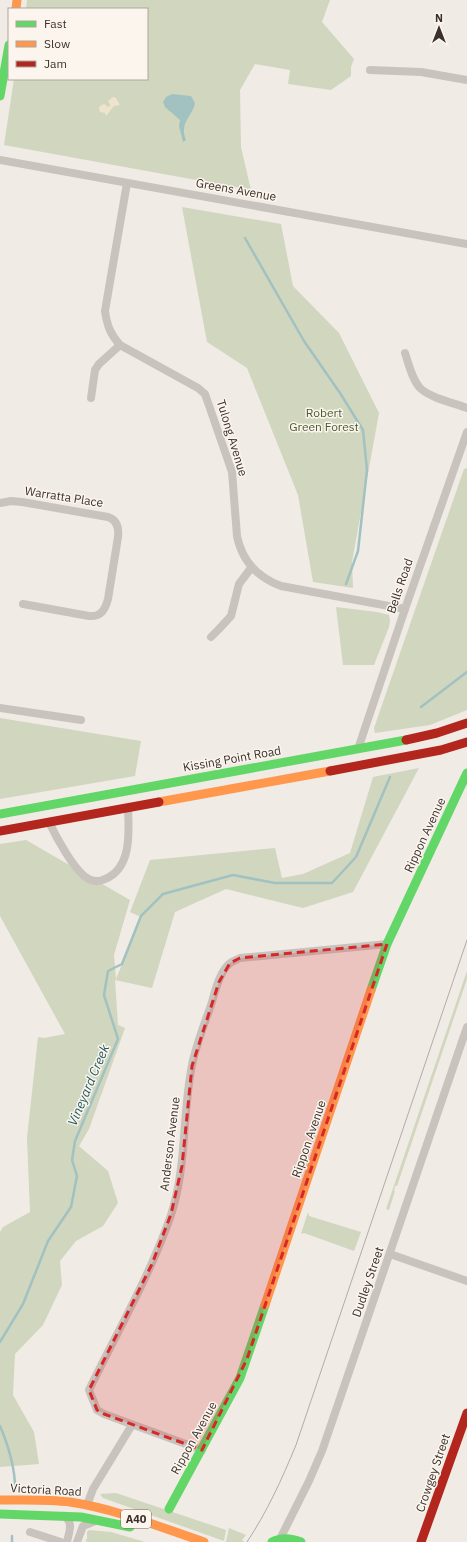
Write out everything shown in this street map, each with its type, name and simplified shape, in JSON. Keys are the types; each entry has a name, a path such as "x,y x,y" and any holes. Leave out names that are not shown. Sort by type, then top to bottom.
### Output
{"main road":[{"path":"0,96 8,51"},
{"name":"Kissing Point Road","path":"0,814 411,739 466,726"},
{"path":"0,831 406,757 441,750 467,742"},
{"name":"Rippon Avenue","path":"168,1509 202,1450 240,1378 387,944 467,773"},
{"name":"Crowgey Street","path":"421,1542 467,1412"},
{"name":"Victoria Road","path":"0,1500 52,1500 87,1505 147,1522 204,1542"},
{"name":"Victoria Road","path":"0,1514 64,1516 96,1519 142,1531"},
{"path":"3,1524 48,1522 70,1524 94,1522 115,1523"},
{"name":"Dudley Street","path":"276,1540 288,1538 301,1542"}],"street":[{"path":"370,70 421,72 467,80"},
{"name":"Greens Avenue","path":"0,160 467,244"},
{"name":"Tulong Avenue","path":"127,183 105,311 109,330 112,337 120,345 198,388 205,394 232,472 236,526 239,544 246,560 252,568 265,578 281,586 405,609"},
{"path":"91,398 95,370 99,364 120,345"},
{"path":"405,353 413,375 420,388 434,396 467,408"},
{"name":"Bells Road","path":"358,749 467,432"},
{"name":"Warratta Place","path":"0,503 10,501 22,502 108,517 115,521 118,528 118,537 108,600 102,613 98,616 89,616 24,604"},
{"path":"211,637 220,629 230,616 239,584 252,568"},
{"path":"0,708 81,720"},
{"path":"49,822 57,839 79,872 88,879 98,882 110,877 119,869 124,860 128,838 128,808"},
{"name":"Anderson Avenue","path":"202,1450 132,1425 97,1410 89,1390 152,1264 171,1214 178,1191 182,1166 192,1066 199,1039 223,971 230,963 240,958 251,956 387,944"},
{"name":"Dudley Street","path":"276,1540 309,1481 322,1451 467,1027"},
{"path":"390,1254 467,1282"},
{"path":"87,1505 93,1489 132,1425"},
{"path":"64,1516 69,1519 70,1524 67,1542"},
{"path":"77,1542 83,1526 94,1522"},
{"path":"30,1532 61,1542"}],"highlighted area":[{"path":"387,944 247,1359 202,1450 104,1414 97,1410 89,1390 152,1264 171,1214 182,1166 192,1066 219,982 230,963 240,958"}],"green space":[{"path":"27,0 330,0 322,22 354,59 351,67 351,76 331,90 288,84 290,70 255,64 240,90 241,147 251,190 4,145 14,80 148,80 148,8 26,8"},
{"name":"Robert Green Forest","path":"182,207 281,224 293,286 339,333 379,413 352,562 353,588 313,582 298,495 247,368 207,342"},
{"path":"467,468 467,710 430,725 375,733 374,728 464,469"},
{"path":"336,607 389,615 389,627 374,665 343,665"},
{"path":"0,718 141,741 135,776 0,799"},
{"path":"419,768 353,892 303,908 226,889 175,912 152,988 115,980 118,1025 125,1028 89,1129 79,1146 108,1171 118,1203 103,1226 76,1241 60,1261 62,1285 43,1325 15,1354 13,1395 34,1432 39,1464 0,1467 0,1232 3,1227 30,1212 27,1138 38,1037 44,1038 65,1034 0,916 0,844 26,840 130,900 114,955 116,979 141,917 130,912 150,860 275,848 282,878 303,874 350,853 373,777"},
{"path":"467,971 467,979 397,1186 395,1186 395,1191 389,1210 386,1209"},
{"path":"308,1212 309,1216 361,1232 354,1251 304,1233 301,1234"},
{"path":"116,1493 226,1530 224,1541 103,1498 100,1494"},
{"path":"229,1528 246,1535 242,1540 244,1542 226,1542"},
{"path":"89,1530 111,1532 145,1542 87,1542 85,1540 87,1539 87,1532"}],"sand":[{"path":"113,97 116,98 120,105 114,106 106,116 105,113 100,112 99,107 104,104 108,107 110,106 108,101"}],"water":[{"path":"172,94 191,96 195,103 185,124 184,134 186,140 183,142 179,126 180,120 165,107 163,102 166,97"}],"waterway":[{"path":"245,238 304,341 340,393 363,430 367,470 358,551 346,584"},
{"name":"Vineyard Creek","path":"421,707 467,672"},
{"name":"Vineyard Creek","path":"0,1342 23,1304 48,1241 71,1207 77,1176 72,1160 75,1141 118,1039 104,995 108,971 122,964 141,916 163,894 233,875 275,883 332,883 356,857 390,777"},
{"name":"Vineyard Creek","path":"0,1426 6,1441 14,1473 15,1488"},
{"name":"Vineyard Creek","path":"12,1536 12,1542"}],"tram line":[{"path":"247,1542 274,1495 296,1445 467,940"}],"traffic: fast":[{"path":"0,96 8,51"},
{"path":"0,814 406,740"},
{"path":"371,990 387,944 467,773"},
{"path":"169,1509 240,1378 265,1305"},
{"path":"0,1514 81,1517 130,1527"},
{"path":"272,1542 279,1539 301,1542"}],"traffic: slow":[{"path":"16,8 17,0"},
{"path":"159,802 330,771"},
{"path":"265,1305 371,990"},
{"path":"0,1500 53,1500 87,1505 138,1519 204,1542"}],"traffic: jam":[{"path":"406,740 437,733 467,723"},
{"path":"330,771 441,750 467,742"},
{"path":"0,831 159,802"},
{"path":"421,1542 467,1413"}]}
